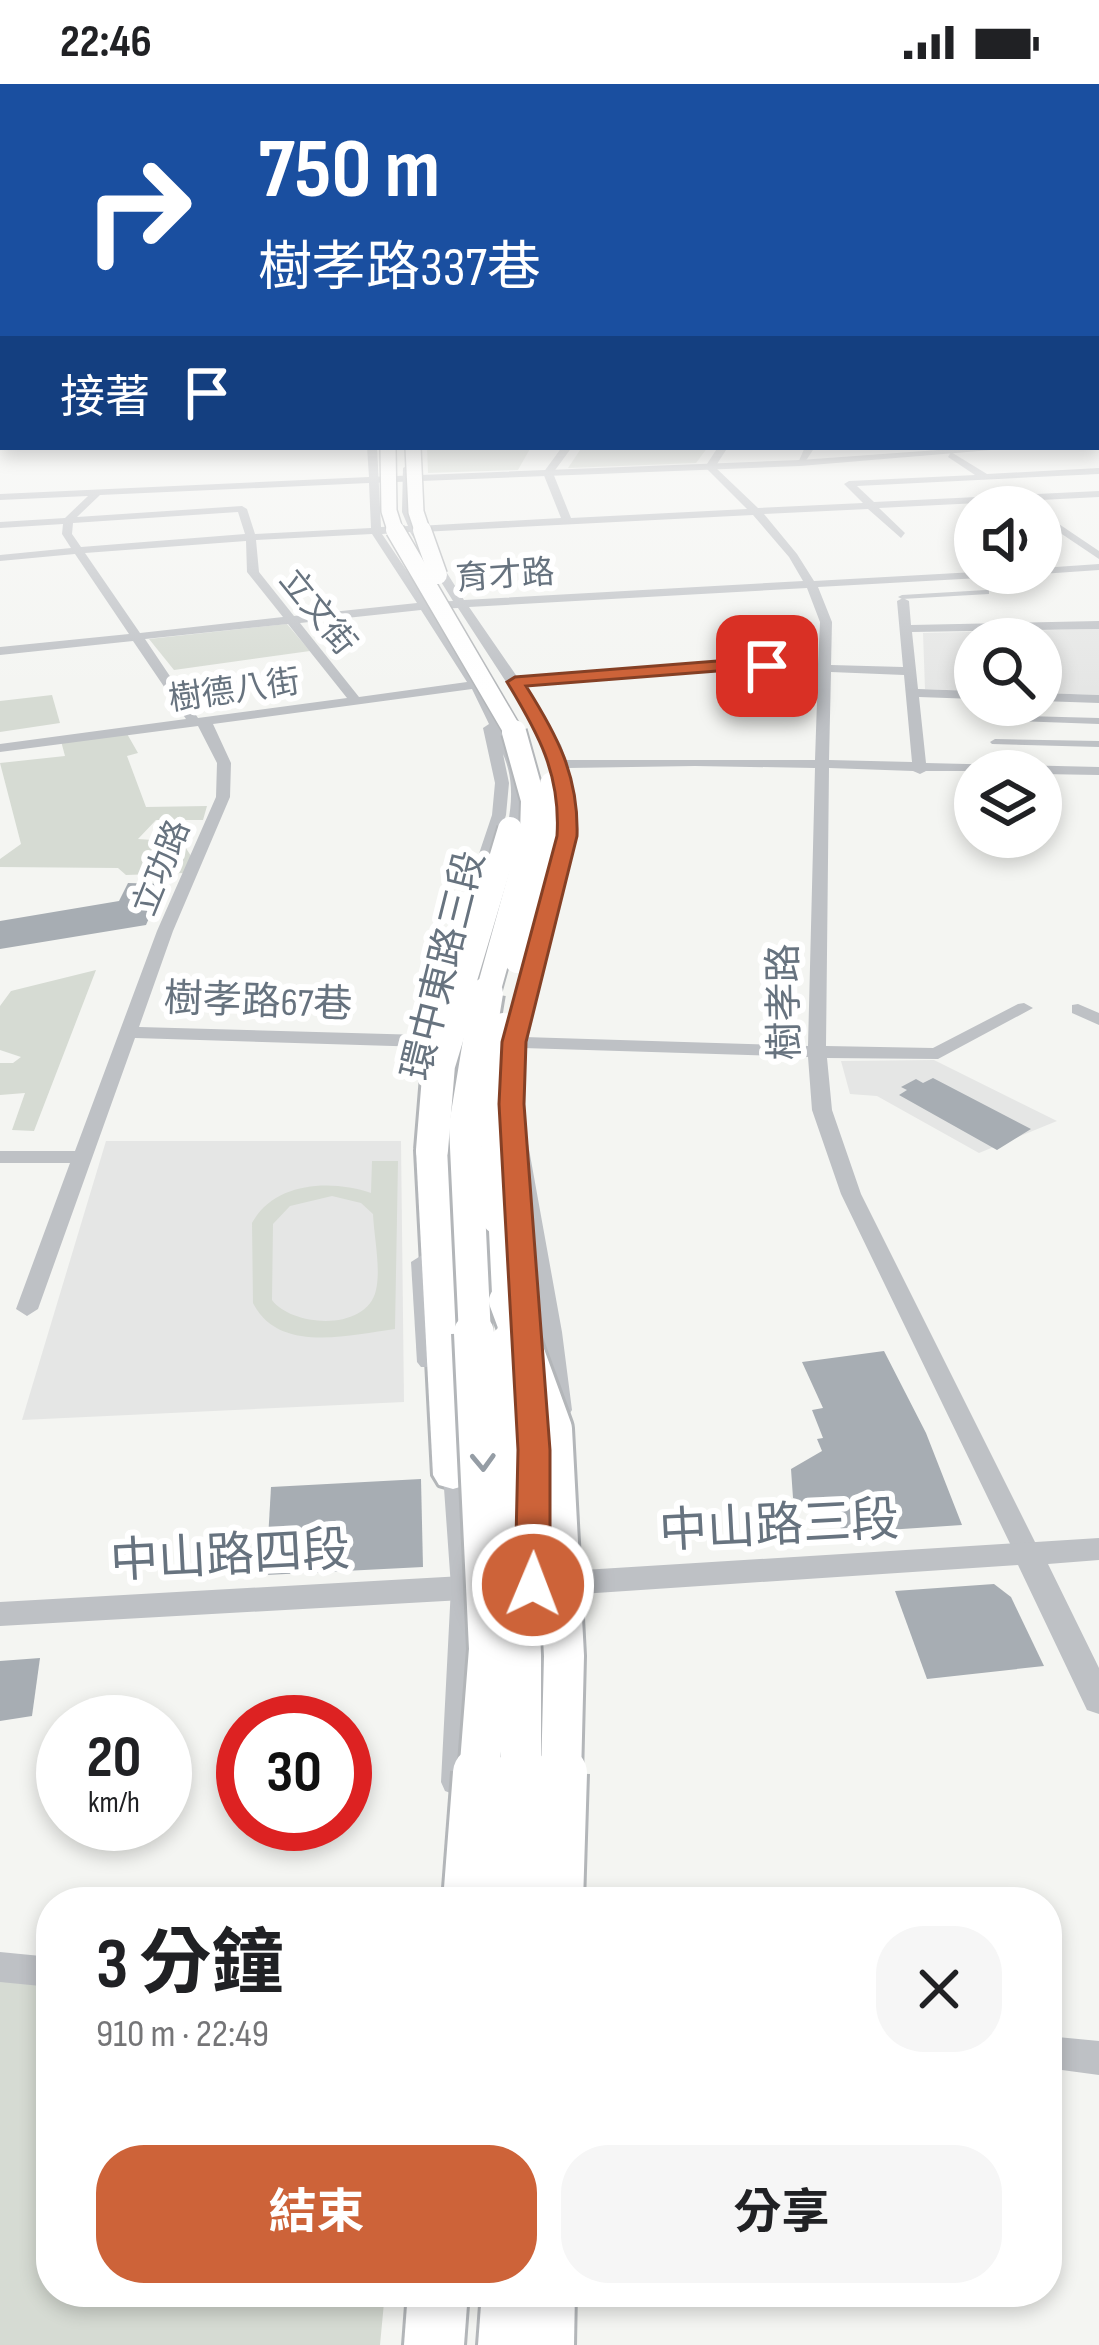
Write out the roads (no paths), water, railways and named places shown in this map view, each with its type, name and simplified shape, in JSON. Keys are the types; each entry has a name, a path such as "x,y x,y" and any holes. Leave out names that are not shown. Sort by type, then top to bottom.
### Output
{"highway":[{"path":"393,482 427,586 513,727 533,800 532,834 490,978 465,1126 489,1648 470,1887"},
{"path":"415,482 427,586 521,707 541,748 554,801 555,835 511,979 496,1068 498,1218 520,1631 519,1887"},
{"path":"453,1475 432,1150 439,1065 510,831 513,799 508,755 513,727"},
{"path":"505,1301 552,1429 565,1656 557,1887"},
{"path":"434,2345 437,2307"},
{"path":"504,2345 510,2307"},
{"path":"544,2345 545,2307"}],"street":[{"path":"0,497 340,482"},
{"name":"環中東路三段","path":"375,482 382,532 402,579 427,586 517,768 520,801 457,1042 446,1116 459,1334 453,1475 464,1587 449,1887"},
{"path":"414,482 407,512 413,530 554,746 568,802 567,836 514,1042 511,1104 534,1450 520,1887"},
{"path":"416,482 422,512 464,593 463,603"},
{"path":"552,482 568,521"},
{"name":"樹孝路","path":"726,482 815,584 826,622 817,1049 822,1110 851,1193 1029,1556"},
{"path":"891,482 849,484 901,535"},
{"path":"68,520 98,492"},
{"path":"1062,496 1099,494"},
{"path":"0,558 251,538 954,501"},
{"name":"立文街","path":"0,525 242,509 251,538 253,572 355,700"},
{"name":"立功路","path":"27,1309 165,931 223,797 224,764 206,723 194,721 76,550 67,534 68,520"},
{"path":"1062,530 1099,556"},
{"path":"1062,570 1099,567"},
{"name":"育才路","path":"0,651 294,620 427,586 463,603 954,576"},
{"path":"920,770 903,599 962,594"},
{"path":"907,629 1099,626"},
{"path":"515,682 730,665 910,671"},
{"name":"環中東路三段","path":"453,1475 434,1399 425,1333 418,1173 433,1041 447,976 499,815 502,783 480,692"},
{"name":"樹德八街","path":"0,748 355,700 480,692"},
{"path":"912,693 954,694"},
{"path":"1062,698 1099,699"},
{"path":"1072,698 1078,721"},
{"path":"1062,720 1099,722"},
{"path":"995,742 1099,744"},
{"path":"560,764 700,759 920,770 1099,771"},
{"path":"1099,999 1078,1009 1099,1020"},
{"name":"樹孝路67巷","path":"129,1032 938,1053 1024,1008"},
{"path":"511,1104 551,1332 574,1582 567,1887"},
{"path":"0,1157 79,1157"},
{"name":"中山路三段","path":"464,1587 1099,1549"},
{"path":"1029,1556 1099,1701"},
{"name":"中山路四段","path":"0,1614 464,1587"},
{"path":"0,1967 36,1971"},
{"path":"1062,2054 1099,2058"},
{"path":"412,2345 415,2307"},
{"path":"503,2307 504,2345"},
{"path":"558,2345 559,2307"}]}
